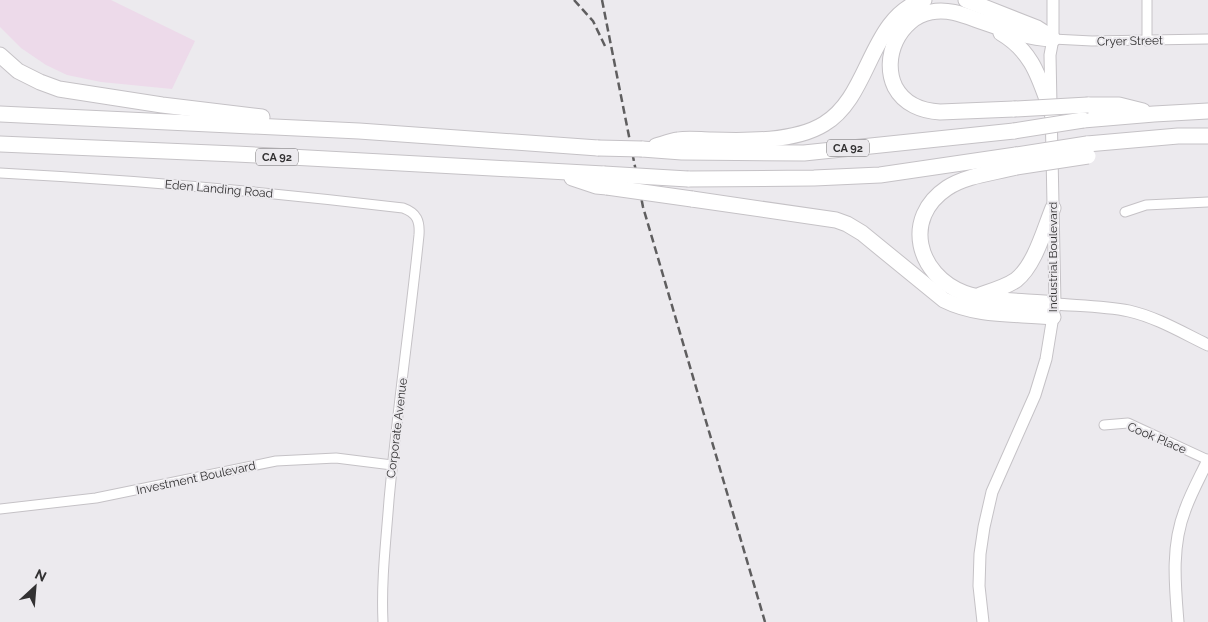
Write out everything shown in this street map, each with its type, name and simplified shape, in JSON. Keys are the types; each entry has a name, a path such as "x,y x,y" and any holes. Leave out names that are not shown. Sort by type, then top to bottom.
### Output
{"highway":[{"path":"681,146 807,133 834,118 849,102 884,36 898,15 905,9 924,0"},
{"path":"966,0 1037,28 1053,39"},
{"path":"1053,39 1035,38 943,10 921,15 905,26 891,55 891,73 895,87 903,97 914,106 929,111 1119,105 1154,114"},
{"path":"985,23 1014,40 1024,50 1032,62 1053,116"},
{"path":"0,55 18,71 59,89 162,105 331,124 359,131"},
{"name":"CA 92","path":"0,114 359,131 598,148 642,149 681,146 804,153 1014,131 1083,120 1208,111"},
{"name":"CA 92","path":"0,144 236,154 554,172 606,181 814,178 880,175 1016,161 1178,136 1208,136"},
{"path":"1016,161 955,183 935,197 924,211 920,227 921,245 928,263 934,272 948,285 962,293 1054,310"},
{"path":"606,181 692,199 836,220 862,233 944,300 959,307 981,312 1054,310"},
{"path":"976,296 1009,284 1029,267 1053,208"}],"main road":[{"name":"Industrial Boulevard","path":"983,622 979,586 980,554 984,527 992,492 1035,396 1046,359 1054,310 1053,116 1050,55 1053,39 1053,0"},
{"path":"1054,310 1100,307 1131,311 1208,345"},
{"path":"1178,622 1175,560 1178,535 1184,512 1208,460"}],"street":[{"path":"1147,0 1147,40"},
{"name":"Cryer Street","path":"1053,39 1092,42 1208,39"},
{"name":"Eden Landing Road","path":"0,173 129,180 404,208 416,215 419,235"},
{"path":"1125,212 1146,204 1208,202"},
{"name":"Corporate Avenue","path":"383,622 382,599 392,465 419,235"},
{"name":"Cook Place","path":"1104,425 1128,423 1208,460"},
{"name":"Investment Boulevard","path":"0,509 96,498 276,461 336,458 392,465"}],"shaded area":[{"path":"0,0 111,0 195,41 172,89 101,82 67,75 46,65 21,48 0,27"}],"railway":[{"path":"574,0 593,21 605,46"},
{"path":"602,0 643,207 765,622"}]}
